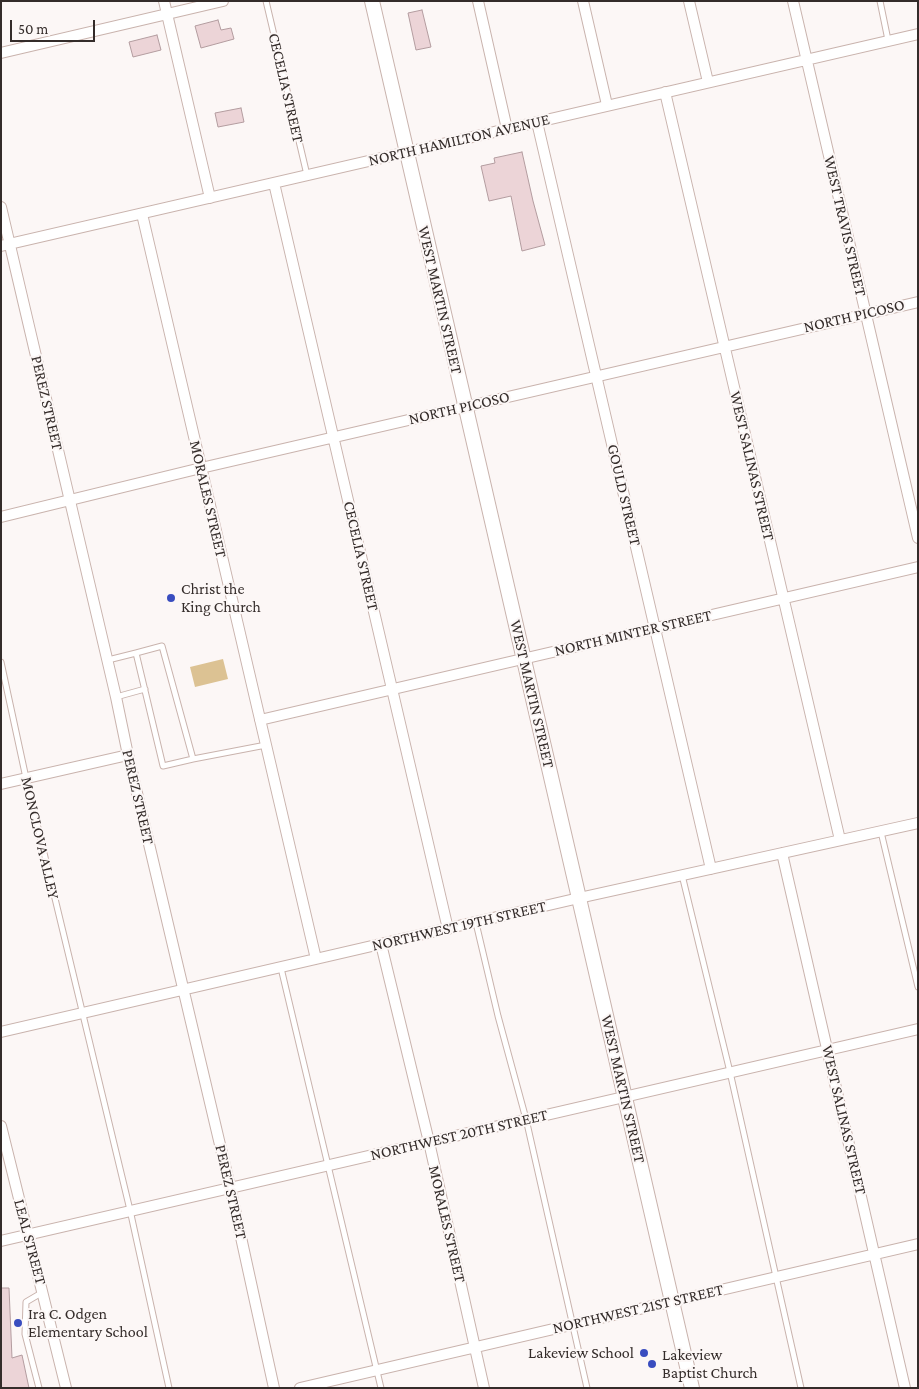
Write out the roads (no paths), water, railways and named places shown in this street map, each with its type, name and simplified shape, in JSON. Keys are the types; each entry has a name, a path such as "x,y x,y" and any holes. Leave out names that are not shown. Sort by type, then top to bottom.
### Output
{"main road":[{"name":"WEST MARTIN STREET","path":"372,1 692,1388"}],"street":[{"path":"164,1 210,198"},
{"path":"1,53 223,1"},
{"path":"478,1 507,128"},
{"path":"583,1 607,105"},
{"path":"689,1 708,82"},
{"name":"WEST TRAVIS STREET","path":"793,1 918,538"},
{"name":"NORTH HAMILTON AVENUE","path":"6,245 918,34"},
{"name":"WEST SALINAS STREET","path":"665,92 840,840"},
{"name":"GOULD STREET","path":"537,122 711,869"},
{"name":"CECELIA STREET","path":"274,183 448,929"},
{"name":"PEREZ STREET","path":"1,207 6,245 70,500 230,1187 274,1388"},
{"name":"MORALES STREET","path":"142,214 316,959"},
{"name":"NORTH PICOSO","path":"1,517 333,437 918,302"},
{"name":"NORTH MINTER STREET","path":"260,720 918,567"},
{"path":"1,784 128,755"},
{"name":"NORTHWEST 19TH STREET","path":"1,1032 579,898 918,823"},
{"name":"WEST SALINAS STREET","path":"782,853 905,1388"},
{"name":"MORALES STREET","path":"381,944 429,1142 484,1388"},
{"name":"NORTHWEST 20TH STREET","path":"1,1241 918,1029"},
{"name":"LEAL STREET","path":"1,1126 66,1388"},
{"name":"NORTHWEST 21ST STREET","path":"300,1388 918,1244"}],"lane":[{"name":"CECELIA STREET","path":"266,1 307,175"},
{"path":"880,1 888,40"},
{"path":"107,660 162,646 193,759"},
{"path":"136,653 163,766 266,745"},
{"name":"MONCLOVA ALLEY","path":"1,662 81,1014 130,1210 169,1388"},
{"path":"116,697 145,689"},
{"path":"881,831 918,987"},
{"path":"682,875 730,1072 801,1388"},
{"path":"476,923 498,1016 526,1119 587,1388"},
{"path":"280,967 381,1388"},
{"path":"39,1388 25,1334 26,1302 43,1291"}],"place":[{"name":"Christ the King Church","path":"171,598"},
{"name":"Ira C. Odgen Elementary School","path":"18,1323"},
{"name":"Lakeview School","path":"644,1353"},
{"name":"Lakeview Baptist Church","path":"652,1364"}]}
